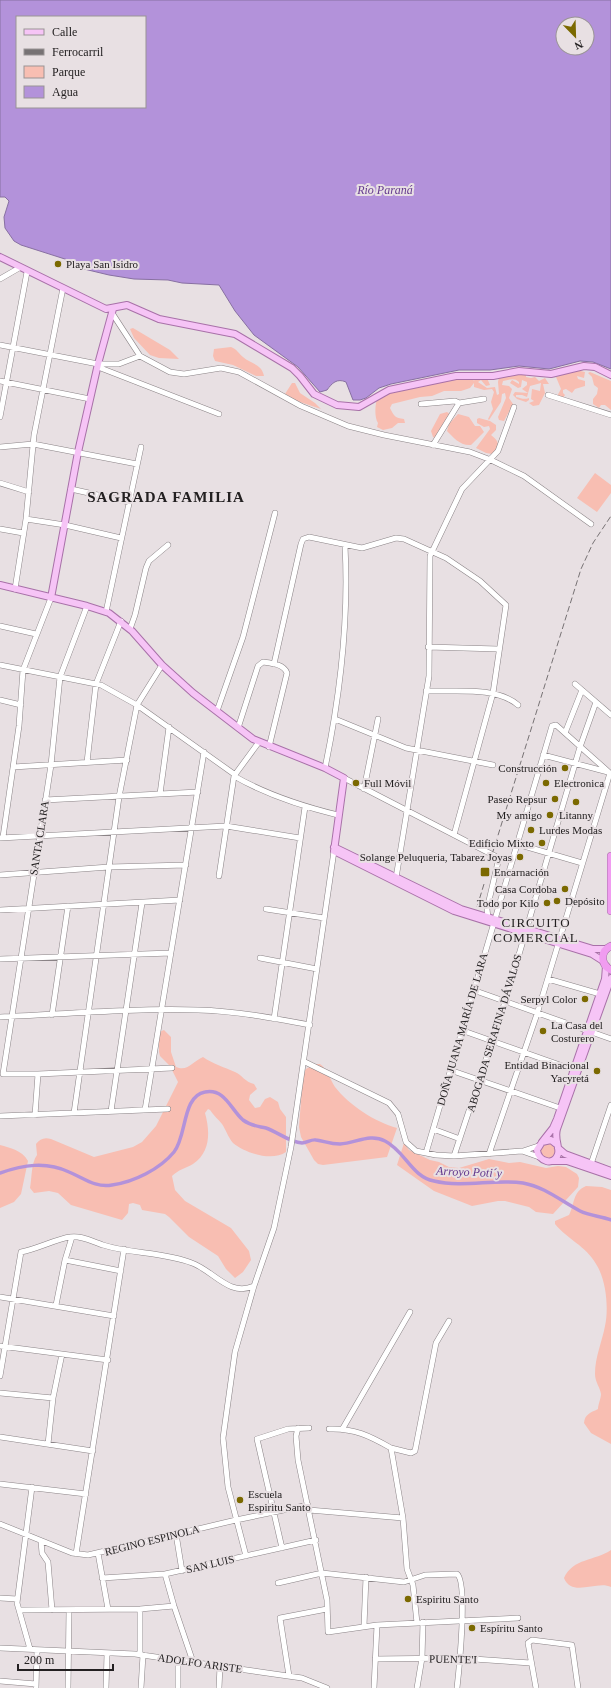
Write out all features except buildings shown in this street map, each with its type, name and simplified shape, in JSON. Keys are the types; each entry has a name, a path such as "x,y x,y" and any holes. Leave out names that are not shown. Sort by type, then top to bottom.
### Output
{"highway":[{"path":"611,856 611,911"},
{"path":"606,966 602,956 609,946"}],"main road":[{"path":"0,258 112,311 127,305 159,319 235,334 292,368 319,397 329,403 347,407 359,407 394,389 456,376 493,376 519,372 551,374 584,366 595,367 611,375"},
{"path":"51,598 78,452 112,311"},
{"path":"0,585 106,612 121,621 162,665 238,728 269,747 325,768 344,778 334,849"},
{"path":"334,849 451,905 492,921"},
{"path":"334,849 447,909 526,931 592,954 606,966 606,975 589,1032 562,1109 556,1132 557,1157 552,1161"},
{"path":"558,942 594,949 609,946"},
{"path":"589,1032 611,978"},
{"path":"562,1109 553,1128 540,1144 538,1157 543,1161 564,1160 611,1171"},
{"path":"540,1144 551,1140 565,1154 611,1176"}],"street":[{"path":"0,279 20,268"},
{"path":"0,417 27,272"},
{"path":"14,589 26,518 33,444 63,288"},
{"path":"112,311 140,356 170,372 184,374 221,368 238,372 301,406 348,426 470,452 491,460 524,476 590,524"},
{"path":"0,345 98,365 219,414"},
{"path":"98,365 119,364 140,356"},
{"path":"0,381 90,399"},
{"path":"548,395 611,415"},
{"path":"421,404 455,400 459,403 484,400"},
{"path":"433,445 459,403"},
{"path":"396,878 429,676 428,647 430,556 462,489 498,451 514,407"},
{"path":"0,447 33,444 137,464"},
{"path":"106,612 140,447"},
{"path":"0,483 29,492"},
{"path":"71,489 129,502"},
{"path":"217,711 243,637 275,513"},
{"path":"26,518 65,524 121,538"},
{"path":"0,529 23,533"},
{"path":"274,664 303,539 309,537 335,541 345,546 362,548 396,538 404,539 446,558 480,581 506,605 498,649 493,693 454,835"},
{"path":"130,629 149,561 168,544"},
{"path":"325,768 335,719 345,621 347,578 345,546"},
{"path":"51,598 23,670 21,705 2,838 226,826 300,838"},
{"name":"SANTA CLARA","path":"38,1074 3,1074 51,764 60,677 87,606"},
{"path":"87,762 96,684 121,621"},
{"path":"0,626 36,634"},
{"path":"428,647 498,649"},
{"path":"238,728 258,666 263,662 284,668 287,673 269,747"},
{"path":"0,665 101,685 137,705 204,752 234,774 234,776 260,791 305,807 338,815"},
{"path":"74,1113 119,796 137,705 162,665"},
{"path":"575,684 611,715"},
{"path":"582,690 565,733 611,773"},
{"path":"426,691 493,693 504,696 518,706"},
{"path":"0,700 21,705"},
{"name":"ABOGADA SERAFINA DÁVALOS","path":"454,1156 480,1081 580,747 596,702"},
{"path":"335,719 417,751 493,765"},
{"path":"364,789 378,719"},
{"name":"DOÑA JUANA MARÍA DE LARA","path":"426,1153 492,921 517,844 551,727 556,725 565,733"},
{"path":"160,794 169,727"},
{"path":"219,876 234,776 259,742"},
{"path":"145,1110 204,752"},
{"path":"543,755 575,765 611,773"},
{"path":"13,767 127,760"},
{"path":"489,1154 537,1014 582,863 611,773"},
{"path":"344,778 494,855 497,859 487,909 492,921"},
{"path":"45,800 198,792"},
{"path":"274,1019 305,807"},
{"path":"517,844 582,863"},
{"path":"246,1556 228,1487 223,1438 235,1352 254,1286 274,1228 291,1147 305,1062 334,849"},
{"path":"0,875 109,867 186,865"},
{"path":"0,910 180,900"},
{"path":"111,1111 142,902"},
{"path":"52,1015 68,906"},
{"path":"266,909 324,918"},
{"path":"0,959 171,953"},
{"path":"260,958 317,968"},
{"path":"548,979 600,994"},
{"path":"473,990 537,1014 611,1039"},
{"path":"0,1017 161,1010 231,1012 310,1025"},
{"path":"461,1030 576,1070"},
{"path":"305,1062 388,1103 398,1114 406,1142 412,1149 426,1153 454,1156 522,1151 540,1144"},
{"path":"35,1115 38,1074 172,1068"},
{"path":"450,1070 562,1109"},
{"path":"590,1166 611,1105"},
{"path":"0,1116 168,1109"},
{"path":"433,1129 460,1139"},
{"path":"522,1151 538,1157"},
{"path":"0,1376 2,1347 13,1299 21,1252 72,1237 116,1248 192,1263 210,1272 233,1288 242,1290 254,1286"},
{"path":"56,1305 65,1260 72,1237"},
{"path":"76,1554 108,1360 124,1249"},
{"path":"65,1260 121,1272"},
{"path":"0,1297 56,1305 114,1316"},
{"path":"343,1428 410,1312"},
{"path":"329,1429 343,1428 369,1436 391,1448 412,1453 415,1451 436,1343 449,1321"},
{"path":"2,1347 108,1360"},
{"path":"48,1444 53,1398 62,1354"},
{"path":"0,1393 53,1398"},
{"path":"298,1428 296,1436 298,1460 322,1573 327,1609 328,1632 377,1625 518,1618"},
{"path":"282,1548 257,1439 288,1429 309,1428"},
{"path":"0,1438 93,1451"},
{"path":"391,1448 403,1518 407,1569 413,1585 420,1622 422,1658 417,1688"},
{"path":"0,1484 86,1494"},
{"path":"30,1649 17,1599 32,1487"},
{"name":"REGINO ESPINOLA","path":"0,1524 76,1554 98,1553 236,1520 274,1512 308,1508 403,1518"},
{"path":"176,1534 182,1571"},
{"name":"SAN LUIS","path":"102,1578 165,1574 182,1571 316,1540"},
{"path":"41,1541 42,1553 48,1562 52,1610"},
{"path":"98,1553 108,1609"},
{"path":"278,1583 322,1573 404,1582 425,1575 457,1574 460,1576 462,1583 463,1598 457,1688"},
{"path":"165,1574 193,1662"},
{"path":"364,1626 366,1577"},
{"path":"0,1598 17,1599"},
{"path":"19,1610 69,1611 140,1609 174,1606"},
{"path":"140,1609 141,1688"},
{"path":"289,1676 280,1618 327,1609"},
{"path":"68,1688 70,1652 69,1611"},
{"path":"374,1688 377,1625"},
{"path":"536,1688 528,1643 532,1640 572,1645 578,1688"},
{"name":"ADOLFO ARISTE","path":"0,1648 141,1655 302,1678 327,1688"},
{"path":"0,1681 36,1686 37,1650"},
{"path":"106,1688 107,1654"},
{"name":"PUENTE'I","path":"375,1659 459,1658 531,1662"},
{"path":"178,1660 178,1688"},
{"path":"219,1688 220,1666"}],"green space":[{"path":"133,328 170,350 179,359 159,358 150,355 134,338 130,329"},
{"path":"231,347 259,367 264,376 256,376 233,365 215,361 213,356 214,349"},
{"path":"576,370 585,372 584,378 577,376 578,379 585,381 585,386 575,389 572,393 566,389 563,390 565,395 563,398 557,396 561,389 556,377"},
{"path":"590,372 611,381 611,410 605,405 601,405 599,408 593,404 593,399 597,394 598,388 594,385 592,377 588,373"},
{"path":"464,373 471,375 474,381 475,378 487,378 490,385 486,386 481,380 478,382 487,388 495,387 497,395 499,394 499,377 526,374 526,377 535,377 539,381 545,378 549,384 543,384 545,393 539,405 533,406 529,403 534,401 531,399 532,389 540,391 541,383 530,386 527,397 516,395 516,397 526,399 529,398 526,402 517,399 513,395 515,392 528,393 522,389 527,385 527,382 522,380 521,387 518,388 510,383 512,380 519,384 519,382 515,380 511,379 503,381 502,385 509,386 512,389 509,398 513,404 504,421 499,420 498,417 506,398 505,393 502,394 501,402 489,420 488,419 493,409 491,402 494,392 492,389 484,390 474,387 474,383 470,388 461,391 444,391 432,396 420,397 392,404 390,408 394,415 404,419 405,423 398,423 392,428 383,430 377,427 378,423 375,410 378,396"},
{"path":"292,383 295,383 300,393 321,409 297,401 285,394"},
{"path":"447,412 451,415 436,439 433,437 431,431 440,414"},
{"path":"458,414 469,417 475,426 480,426 484,432 471,445 460,443 447,431 449,424"},
{"path":"479,418 490,421 496,425 496,430 491,435 497,441 498,450 492,454 476,448 490,429 489,426 484,427 477,423 477,419"},
{"path":"595,473 611,485 611,493 597,512 577,498"},
{"path":"164,1030 171,1037 171,1052 176,1067 187,1067 203,1057 215,1064 237,1073 248,1082 254,1084 257,1089 250,1095 249,1100 255,1108 260,1107 265,1099 270,1097 278,1102 280,1109 286,1117 286,1152 280,1155 266,1156 251,1153 233,1143 222,1124 208,1109 205,1113 208,1127 208,1141 203,1154 193,1164 172,1176 175,1190 185,1201 231,1228 249,1251 251,1260 243,1272 235,1278 226,1269 218,1256 189,1237 165,1214 142,1210 140,1205 133,1203 129,1204 128,1213 122,1220 71,1205 58,1193 49,1191 34,1193 30,1188 33,1166 37,1155 36,1144 44,1138 51,1139 94,1157 133,1147 142,1142 156,1126 178,1082 170,1066 160,1056 159,1032"},
{"path":"315,1064 320,1064 327,1071 335,1087 355,1106 380,1122 397,1128 387,1157 323,1165 318,1164 314,1160 301,1137 299,1127 303,1074 306,1069"},
{"path":"545,1142 554,1144 557,1149 554,1158 543,1159 538,1148"},
{"path":"404,1143 409,1150 449,1167 459,1168 489,1159 509,1163 520,1162 546,1168 558,1166 566,1167 577,1174 579,1178 578,1187 553,1214 536,1212 529,1207 505,1201 472,1206 434,1191 397,1165"},
{"path":"0,1145 12,1148 19,1152 28,1161 21,1194 14,1202 0,1208"},
{"path":"586,1186 602,1187 611,1190 611,1444 591,1433 584,1423 590,1413 598,1409 601,1396 595,1374 596,1362 604,1332 607,1311 606,1294 602,1277 592,1258 587,1252 555,1224 555,1221 569,1215 576,1195"},
{"path":"611,1550 611,1587 599,1585 579,1588 568,1584 564,1578 573,1567 579,1563 605,1554"}],"water":[{"name":"Río Paraná","path":"0,0 611,0 611,369 593,362 580,361 549,369 519,366 490,370 459,370 391,384 379,388 366,398 360,400 353,400 346,382 343,381 337,381 327,390 320,392 298,367 254,335 235,311 219,285 182,283 168,280 134,279 109,275 84,269 68,260 21,245 14,241 5,228 4,217 9,201 5,197 0,197"}],"waterway":[{"name":"Arroyo Poti´y","path":"0,1173 26,1166 43,1165 52,1166 95,1184 106,1186 138,1178 162,1164 174,1152 178,1145 192,1101 198,1095 205,1092 212,1092 223,1096 239,1116 246,1122 254,1126 266,1128 293,1141 302,1143 319,1140 333,1144 340,1144 368,1138 379,1139 392,1145 414,1169 426,1179 456,1184 501,1182 523,1183 546,1191 584,1213 611,1220"}],"railway":[{"path":"490,861 581,569 593,543 611,516"},
{"path":"477,907 484,884"}],"place":[{"name":"Playa San Isidro","path":"58,264"},
{"name":"Construcción","path":"565,768"},
{"name":"Full Móvil","path":"356,783"},
{"name":"Electronica","path":"546,783"},
{"name":"Paseo Repsur","path":"555,799"},
{"name":"Litanny","path":"576,802"},
{"name":"My amigo","path":"550,815"},
{"name":"Lurdes Modas","path":"531,830"},
{"name":"Edificio Mixto","path":"542,843"},
{"name":"Solange Peluqueria, Tabarez Joyas","path":"520,857"},
{"name":"Encarnación","path":"485,872"},
{"name":"Casa Cordoba","path":"565,889"},
{"name":"Depósito","path":"557,901"},
{"name":"Todo por Kilo","path":"547,903"},
{"name":"Serpyl Color","path":"585,999"},
{"name":"La Casa del Costurero","path":"543,1031"},
{"name":"Entidad Binacional Yacyretá","path":"597,1071"},
{"name":"Escuela Espiritu Santo","path":"240,1500"},
{"name":"Espiritu Santo","path":"408,1599"},
{"name":"Espíritu Santo","path":"472,1628"}],"district":[{"name":"SAGRADA FAMILIA","path":"166,497"},
{"name":"CIRCUITO COMERCIAL","path":"536,930"}]}
